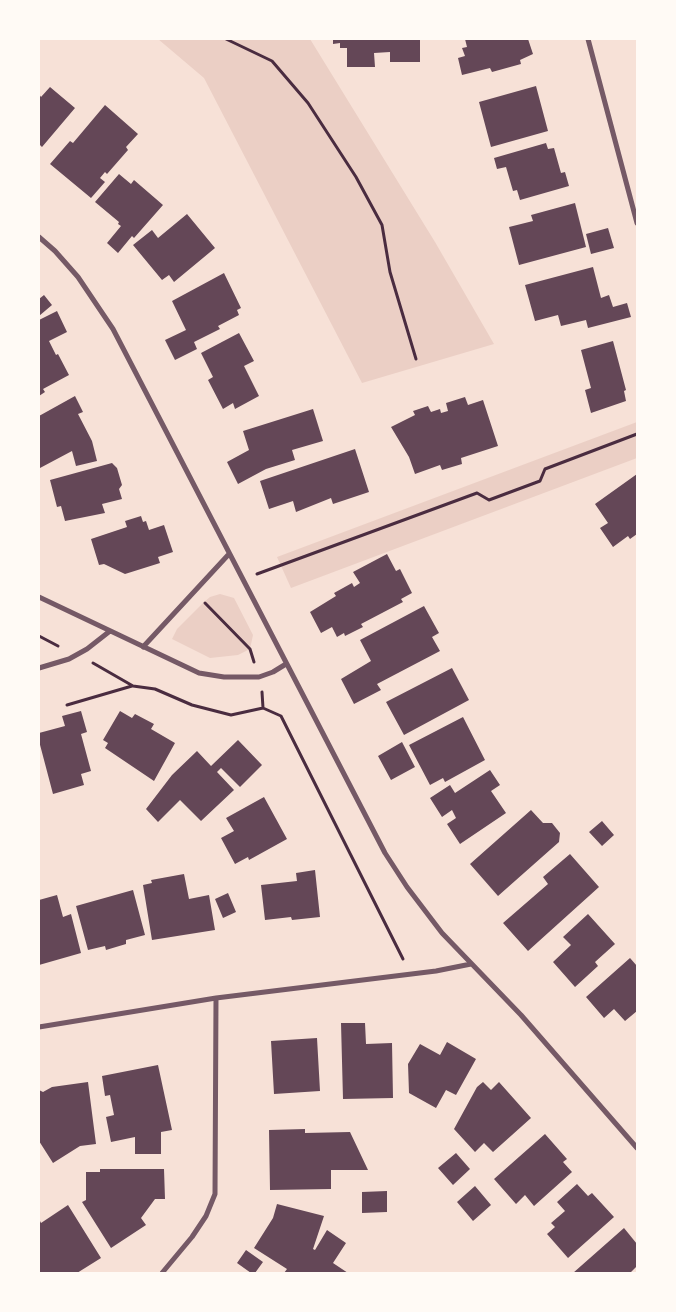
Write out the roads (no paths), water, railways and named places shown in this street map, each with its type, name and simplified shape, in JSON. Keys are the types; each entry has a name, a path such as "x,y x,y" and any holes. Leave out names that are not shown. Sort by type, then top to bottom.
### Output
{"street":[{"path":"588,39 637,223"},
{"path":"39,237 72,270 97,303 385,853 423,909 471,964 521,1015 637,1148"},
{"path":"143,647 229,554"},
{"path":"39,597 199,673 224,678 259,677 274,672 286,664"},
{"path":"39,668 68,659 95,644 110,631"},
{"path":"39,1027 216,998 412,974 471,964"},
{"path":"162,1273 197,1230 206,1216 215,1194 216,998"}]}
